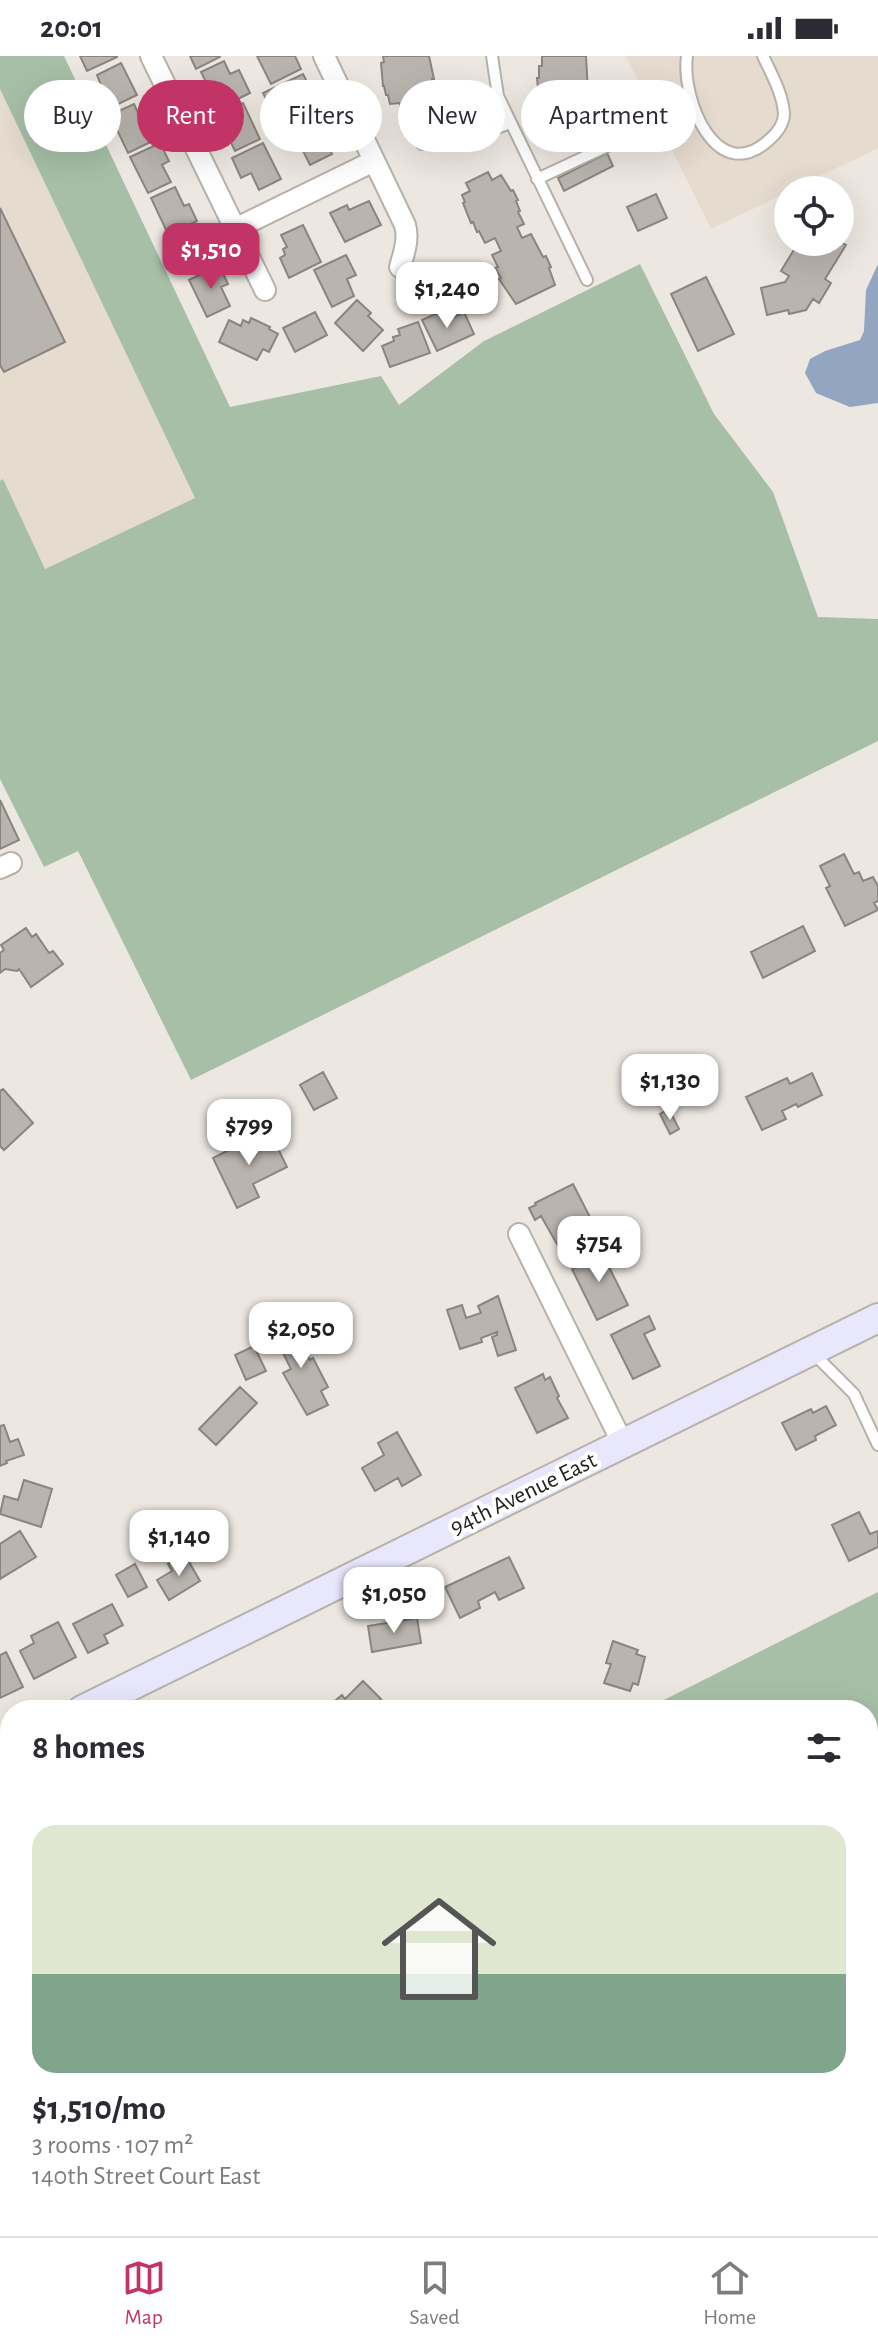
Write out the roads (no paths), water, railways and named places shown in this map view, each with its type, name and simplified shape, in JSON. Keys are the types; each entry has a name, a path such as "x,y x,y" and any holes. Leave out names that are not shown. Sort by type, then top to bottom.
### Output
{"main road":[{"name":"94th Avenue East","path":"102,1700 878,1318"}],"street":[{"path":"151,56 265,290"},
{"path":"324,56 407,232 400,267"},
{"path":"235,229 374,161"},
{"path":"519,1234 623,1444"}],"lane":[{"path":"492,56 498,96 587,280"},
{"path":"687,56 686,78 697,116 715,144 736,154 761,146 778,131 782,123 784,115 780,97 763,56"},
{"path":"505,125 510,123"},
{"path":"537,179 595,152"},
{"path":"812,1351 854,1394 878,1445"}],"water":[{"path":"878,264 878,403 850,407 816,393 805,373 810,359 860,340 864,331 866,290"}]}
